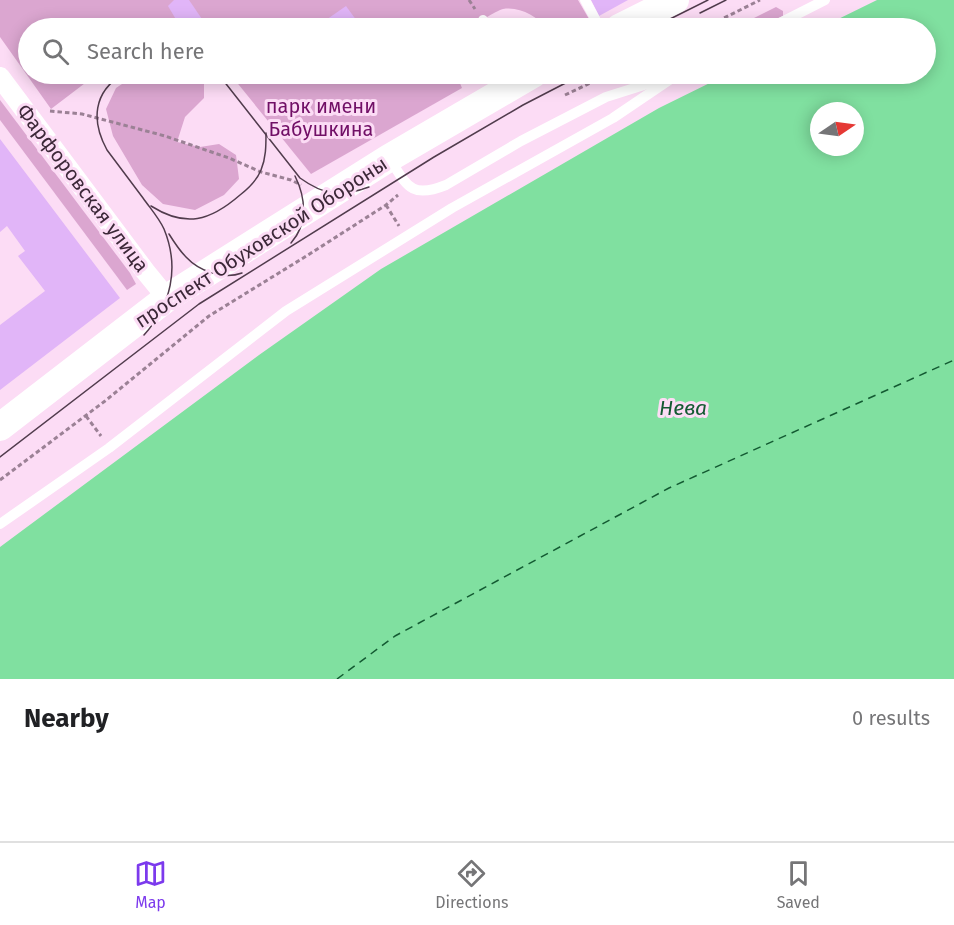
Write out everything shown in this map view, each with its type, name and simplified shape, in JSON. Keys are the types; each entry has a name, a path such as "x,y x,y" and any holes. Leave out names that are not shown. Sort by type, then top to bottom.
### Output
{"main road":[{"path":"639,18 675,0"},
{"name":"проспект Обуховской Обороны","path":"0,427 167,298 508,84"}],"street":[{"name":"Фарфоровская улица","path":"0,77 167,298"}],"lane":[{"path":"585,0 595,18"},
{"path":"790,18 825,0"},
{"path":"389,158 408,186 426,191 446,185 521,141 606,97 647,84"},
{"path":"0,524 109,448 286,311 452,208 613,118 663,84"},
{"path":"606,97 613,99 618,106 619,113"}],"path":[{"path":"724,18 760,0"},
{"path":"565,95 588,84"},
{"path":"48,111 82,114 165,136 229,158 261,172 291,180 307,190"},
{"path":"0,480 86,416 209,316 386,205 408,186"},
{"path":"386,205 397,222"},
{"path":"86,416 98,433"}],"green space":[{"path":"0,0 578,0 588,18 535,18 516,9 503,9 486,18 18,18 18,62 0,37"},
{"path":"776,7 783,11 783,16 778,18 754,18"},
{"path":"33,84 84,84 51,109"},
{"path":"122,84 204,84 204,98 185,117 177,142 200,147 219,144 236,155 239,179 224,195 195,210 163,204 142,185 113,136 106,109 116,88"},
{"name":"парк имени Бабушкина","path":"238,84 460,84 462,88 311,174"},
{"path":"0,100 136,284 127,290 0,120"}],"water":[{"name":"Нева","path":"877,0 954,0 954,679 0,679 0,547 259,355 381,269 659,108 708,84 936,84 936,18 840,18"}],"building":[{"path":"174,0 189,0 201,18 175,18 168,6"},
{"path":"591,0 628,0 599,16"},
{"path":"346,6 355,18 329,18"},
{"path":"0,139 120,298 0,390 0,325 45,291 18,256 25,251 7,226 0,232"}],"ferry route":[{"path":"337,679 395,636 669,488 954,360"}],"tram line":[{"path":"672,18 708,0"},
{"path":"700,13 726,0"},
{"path":"110,84 101,98 98,108 97,118 102,139 107,150 162,225 171,258 172,272 166,299 161,311 144,335"},
{"path":"226,84 300,178 317,188 333,193 350,192 369,187"},
{"path":"0,457 199,304 434,157 564,84"},
{"path":"151,206 175,217 187,219 197,219 218,211 243,192 257,177 264,161 266,133"},
{"path":"291,243 297,236 304,211 299,184 295,176"},
{"path":"169,234 186,257 204,270 219,275 242,273"}]}
